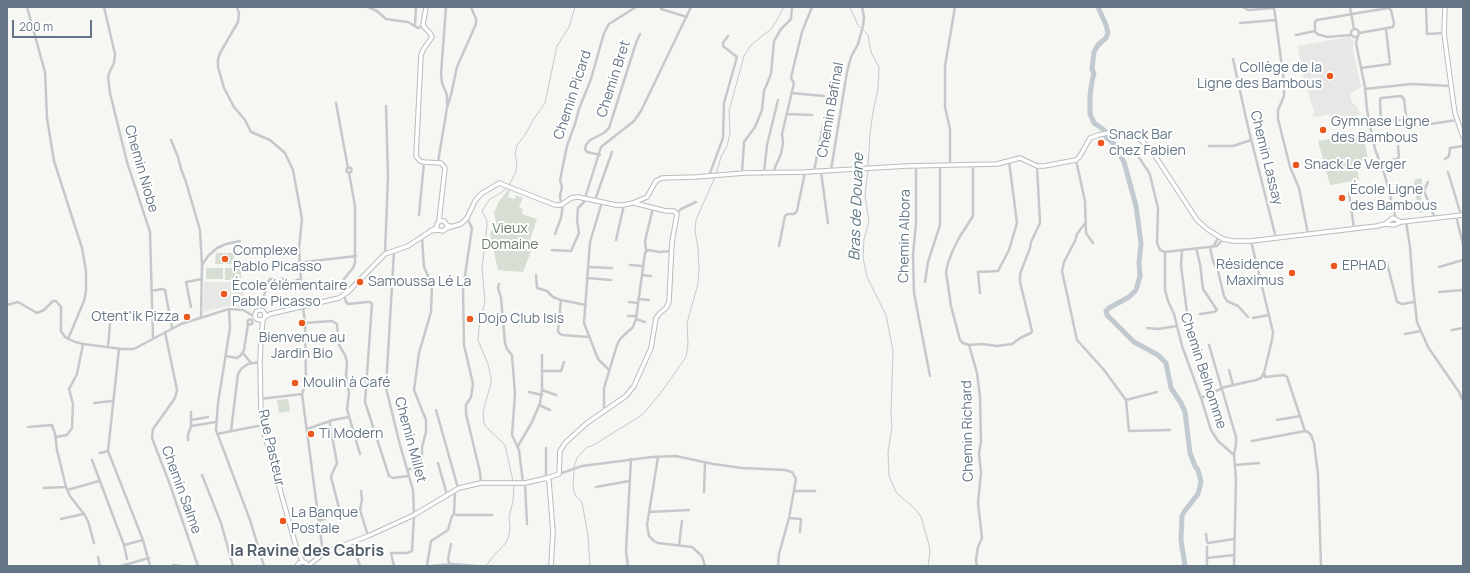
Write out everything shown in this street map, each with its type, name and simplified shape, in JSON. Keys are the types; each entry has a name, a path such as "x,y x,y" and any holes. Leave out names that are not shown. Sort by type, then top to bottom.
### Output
{"main road":[{"path":"263,316 257,311 255,317 263,316 333,300 344,295 385,254 408,246 437,228 441,220 446,173 444,166 438,162 420,161 416,156 421,55 432,37 424,26 426,7"},
{"path":"1445,7 1444,33 1451,86 1457,120 1463,137"},
{"path":"437,228 443,231 448,226 460,225 467,218 475,201 481,194 499,184 555,205 562,204 574,197 586,198 616,205 633,203 647,197 658,179 764,172 821,172 950,164 997,164 1020,158 1037,166 1044,166 1076,160 1080,156 1088,140 1098,135 1114,132 1123,132 1138,138 1150,148 1197,220 1221,238 1233,241 1251,241 1354,229 1394,221 1406,222 1460,215"},
{"path":"307,564 324,553 368,536 414,515 456,489 481,483 524,483 559,474 560,454 562,448 587,423 620,400 630,391 653,343 656,318 666,308 669,302 672,251 677,214 674,211 666,211 633,203"},
{"path":"441,220 448,226"},
{"name":"Rue Pasteur","path":"263,316 260,362 260,399 263,426 300,557 307,564"},
{"path":"546,478 549,481 553,532 551,566"}],"street":[{"path":"27,7 45,72 47,118 54,161 82,248 86,271 86,291 84,301 68,339"},
{"name":"Chemin Niobe","path":"104,7 115,54 114,63 108,77 110,93 127,162 150,232 153,340"},
{"path":"237,7 239,20 220,53 218,67 227,95 234,108 245,120 250,130 275,144 285,153 293,170 302,219 299,248 301,279 291,282 284,279 270,279 262,303 257,311 249,312"},
{"path":"368,7 377,11 386,19 400,20 415,25 418,28 424,26"},
{"path":"415,25 416,7"},
{"path":"446,7 441,74 446,95 447,108"},
{"path":"438,162 447,108 457,67 475,27 476,19 471,7"},
{"name":"Chemin Picard","path":"555,234 561,218 562,204 560,195 562,187 560,180 567,146 579,109 590,83 604,33 609,24 636,7"},
{"path":"552,250 571,251 579,234 577,220 578,208 586,198 603,145 634,120 641,111 691,7"},
{"path":"742,173 744,142 755,127 762,110 764,91 771,74 774,41 781,29 791,19 792,7"},
{"path":"773,173 781,154 783,143 782,134 794,83 791,78 793,69 802,32 812,7"},
{"name":"Chemin Bafinal","path":"830,171 847,72 863,26 864,17 862,7"},
{"path":"950,164 950,129 945,107 945,66 955,7"},
{"path":"1243,7 1248,10 1274,8 1284,82 1284,96 1278,110 1278,119 1290,167 1299,188 1308,234"},
{"path":"1350,7 1354,29 1357,30 1358,35 1356,43"},
{"path":"1426,7 1427,34 1444,33"},
{"path":"1296,34 1315,31 1317,34 1327,37 1352,36 1393,27 1394,23 1391,10 1388,8 1316,21 1315,31"},
{"path":"661,9 687,17"},
{"path":"1240,23 1276,20"},
{"path":"1354,29 1351,31 1356,43 1361,68 1374,149 1395,212 1394,221"},
{"path":"1361,68 1390,64 1386,29"},
{"name":"Chemin Bret","path":"600,155 587,152 585,149 586,145 590,140 604,133 609,128 640,34"},
{"path":"710,176 723,138 724,103 737,57 723,46 723,43 728,36"},
{"name":"Chemin Lassay","path":"1233,59 1251,140 1276,238"},
{"path":"1365,89 1414,84 1451,86"},
{"path":"791,93 824,96"},
{"path":"1371,124 1381,121 1403,120 1406,116 1404,99 1401,96 1381,98 1381,121"},
{"path":"764,172 767,145 778,100"},
{"path":"336,103 348,168 351,169 349,173 355,206 356,256 354,266 343,282 342,287 346,302 348,304 369,302 372,304 365,402 389,476 393,478 409,476"},
{"path":"385,254 388,188 386,106"},
{"path":"787,114 812,115"},
{"path":"1430,124 1457,120"},
{"path":"814,172 823,126"},
{"path":"171,140 178,157 200,230 202,255 201,318"},
{"path":"1209,146 1233,146 1251,140"},
{"path":"1379,162 1397,159 1399,157 1398,146"},
{"path":"1445,159 1449,156 1450,148 1463,146"},
{"path":"1132,147 1150,175 1158,208 1157,243 1160,250 1166,252 1210,247 1219,244 1221,238"},
{"path":"596,200 612,152"},
{"path":"1076,160 1085,199 1086,233 1093,242"},
{"path":"980,293 978,272 998,271 1009,250 1017,223 1009,161"},
{"path":"419,215 424,162"},
{"name":"Chemin Richard","path":"973,164 973,216 953,250 946,272 951,306 960,340 969,345 977,373 980,397 981,442 979,453 981,473 978,503 982,538 978,547 976,560 977,566"},
{"path":"925,282 928,262 940,225 940,165"},
{"name":"Chemin Albora","path":"916,166 916,223 913,255 914,293 930,376"},
{"path":"969,345 982,344 997,346 1012,344 1032,331 1020,282 1020,274 1031,242 1040,223 1037,166"},
{"path":"779,246 785,216 788,214 794,214 797,211 805,172"},
{"path":"821,172 828,223"},
{"path":"1448,172 1460,215 1463,244"},
{"path":"1428,182 1424,191 1435,218"},
{"path":"1349,193 1354,229"},
{"path":"602,202 590,242 584,323 598,359 609,370"},
{"path":"677,214 681,209 696,202"},
{"path":"616,240 624,204"},
{"path":"604,410 604,388 618,342 622,336 633,327 636,318 644,255 646,250 645,241 653,208"},
{"path":"467,218 472,228 463,288 464,345 473,384 471,397 466,406 466,414 480,472 481,483"},
{"path":"1086,222 1077,234 1064,262 1062,271 1077,340 1104,370 1126,400 1129,431 1170,430"},
{"path":"1406,222 1410,247 1416,319 1435,358 1459,392 1463,401"},
{"path":"407,470 422,465 422,447 426,432 425,417 414,390 419,353 431,312 432,285 424,267 422,236"},
{"path":"202,266 208,256 217,248 226,244 240,241"},
{"path":"1201,398 1225,387 1256,380 1261,378 1264,373 1273,336 1251,241"},
{"path":"1210,247 1213,261 1218,270 1224,296 1227,301 1238,306 1248,317"},
{"path":"1196,248 1200,264 1203,289 1217,310 1214,312 1200,314"},
{"name":"Chemin Millet","path":"394,250 386,388 409,476 413,495 414,515 412,551 407,553 391,552 394,566"},
{"path":"646,250 660,252 672,251"},
{"path":"1182,250 1181,265 1187,313"},
{"name":"Chemin Belhomme","path":"1166,252 1165,293 1174,314 1182,346 1214,436 1234,455"},
{"path":"202,255 208,256"},
{"path":"262,268 356,256"},
{"path":"1439,267 1463,260"},
{"path":"1386,263 1397,302 1402,304 1414,302"},
{"path":"630,265 643,266"},
{"path":"588,266 612,268"},
{"path":"536,275 537,288 547,291 553,297 561,300 586,305"},
{"path":"642,275 651,276"},
{"path":"587,278 611,280"},
{"path":"192,307 186,282 202,279"},
{"path":"499,284 498,288 501,298 505,343 507,349 512,355 515,394 512,435 518,446 524,483 527,524"},
{"path":"151,291 162,289 165,290 172,328"},
{"path":"1439,292 1463,290"},
{"path":"638,299 649,300"},
{"path":"561,300 559,333 562,335 590,337"},
{"path":"7,306 18,302 37,313 41,312 53,301 57,302 61,307 61,331 62,334 68,339 84,344 119,349 134,349 153,340 172,328 229,309 243,310 249,312 255,317"},
{"path":"629,302 638,303"},
{"path":"262,303 263,316"},
{"path":"303,307 305,323 306,382 302,394 324,553"},
{"path":"229,309 230,328 216,422 217,434 250,520 264,566"},
{"path":"1253,318 1268,315"},
{"path":"628,316 645,322"},
{"path":"305,323 332,320 337,324 339,345 346,355 347,362 346,375 349,393 347,407 360,454"},
{"path":"108,347 110,324"},
{"path":"226,356 240,358 243,353 248,324"},
{"path":"1147,328 1158,329 1177,326"},
{"path":"1452,330 1463,328"},
{"name":"Chemin Salme","path":"165,332 176,390 175,398 153,430 152,438 170,482 198,566"},
{"path":"1405,334 1421,332"},
{"path":"56,437 66,435 72,428 73,404 69,389 78,374 84,344"},
{"path":"1209,345 1236,437 1234,455 1236,495 1234,566"},
{"path":"119,349 112,401 108,451 143,540 150,566"},
{"path":"243,353 251,363"},
{"path":"518,446 532,422 542,395 542,355"},
{"path":"231,430 238,374 242,368 251,363 260,362"},
{"path":"542,372 561,372 564,362"},
{"path":"1229,370 1233,385"},
{"path":"1264,373 1265,377 1284,375 1287,377 1305,431 1311,435 1314,443 1318,474 1321,566"},
{"path":"542,390 556,395"},
{"path":"529,392 542,395"},
{"path":"1126,400 1157,392"},
{"path":"260,399 302,394"},
{"path":"94,402 112,401"},
{"path":"539,405 550,410"},
{"path":"427,566 430,542 449,529 451,518 454,514 456,489 436,410"},
{"path":"188,440 188,431 191,426 191,412"},
{"path":"1277,420 1300,416"},
{"path":"191,420 208,417"},
{"path":"307,429 333,420 349,417"},
{"path":"191,426 216,422"},
{"path":"319,521 336,514 338,511 331,477 337,463 330,422"},
{"path":"28,427 52,425 56,437 57,450 66,487 75,504 88,521 94,543"},
{"path":"217,434 231,430 263,426"},
{"path":"1252,441 1305,431"},
{"path":"546,448 546,478"},
{"path":"100,453 108,451"},
{"path":"559,474 574,468 631,459 676,456 742,468 786,470 792,472 796,479 789,518 779,554 778,566"},
{"path":"658,457 647,525 648,533 651,539 658,543 692,547 702,556 706,566"},
{"path":"628,566 626,551 631,459"},
{"path":"92,460 124,544 127,559"},
{"path":"704,492 705,462"},
{"path":"1235,465 1259,462"},
{"path":"438,463 447,495"},
{"path":"202,475 221,522 234,566"},
{"path":"68,490 99,481"},
{"path":"596,487 630,481"},
{"path":"44,488 66,487"},
{"path":"361,491 362,500 360,510 368,536"},
{"path":"794,491 815,491"},
{"path":"649,512 689,510"},
{"path":"61,519 84,514"},
{"path":"454,514 492,515"},
{"path":"789,518 802,518 800,532"},
{"path":"679,545 682,521"},
{"path":"1206,534 1208,543 1234,539"},
{"path":"124,544 143,540"},
{"path":"352,542 360,566"},
{"path":"450,565 448,558 451,544"},
{"path":"1207,548 1208,566"},
{"path":"1207,558 1234,554"},
{"path":"98,557 100,566"},
{"path":"121,566 149,558"},
{"path":"173,565 181,566"},
{"path":"432,566 477,566"}],"shaded area":[{"name":"Collège de la Ligne des Bambous","path":"1349,37 1354,42 1353,50 1361,87 1350,94 1352,103 1357,106 1360,115 1330,120 1330,114 1315,117 1313,115 1314,111 1304,81 1298,46"},
{"name":"École élémentaire Pablo Picasso","path":"204,282 244,282 244,307 228,306 203,312"}],"green space":[{"path":"1363,134 1368,160 1356,162 1359,180 1330,185 1318,141"},
{"path":"1420,178 1422,179 1421,198 1424,212 1419,213 1414,180"},
{"name":"Vieux Domaine","path":"508,190 510,191 508,197 515,199 516,195 523,198 519,207 523,209 522,214 537,219 530,240 534,244 523,272 498,270 490,234 496,222 494,213 498,203"},
{"name":"Complexe Pablo Picasso","path":"216,253 234,253 234,264 215,264"},
{"path":"206,268 223,268 223,279 206,279"},
{"path":"225,268 241,268 241,280 225,280"},
{"path":"288,399 290,411 279,413 277,400"}],"waterway":[{"path":"509,185 516,172 517,163 515,154 517,145 545,103 557,46 569,27 575,7"},
{"path":"716,174 721,157 727,146 730,133 729,111 744,56 751,45 771,29 784,7"},
{"name":"Bras de Douane","path":"850,7 858,25 868,35 871,52 879,67 878,89 870,134 868,167"},
{"path":"1098,7 1108,33 1106,38 1098,45 1094,52 1092,69 1094,74 1090,96 1090,114 1094,123 1104,130 1106,137 1113,143 1124,162 1136,206 1141,243 1139,263 1140,276 1136,290 1129,297 1106,311 1107,315 1134,342 1158,355 1166,363 1171,388 1185,412 1190,453 1198,470 1201,482 1198,494 1182,516 1181,540 1185,566"},
{"name":"Bras de Douane","path":"868,170 865,195 869,222 864,239 863,257 867,277 886,315 893,351 892,427 888,452 889,476 896,492 917,511 921,517 929,545 930,552 928,566"},
{"path":"574,467 577,458 587,447 592,446 642,415 660,394 686,357 688,344 687,323 698,284 699,270 698,248 695,231 696,220 715,177"},
{"path":"507,188 490,199 482,211 487,221 482,268 485,301 479,327 478,340 488,364 491,378 483,412 484,423 486,427 505,445 513,481"},
{"path":"574,471 573,487 575,495 582,502 588,536 590,566"},
{"path":"486,566 506,543 509,535 509,517 513,501 514,484"}],"place":[{"name":"Collège de la Ligne des Bambous","path":"1330,76"},
{"name":"Gymnase Ligne des Bambous","path":"1323,130"},
{"name":"Snack Bar chez Fabien","path":"1101,143"},
{"name":"Snack Le Verger","path":"1296,165"},
{"name":"École Ligne des Bambous","path":"1342,198"},
{"name":"Complexe Pablo Picasso","path":"225,259"},
{"name":"EPHAD","path":"1334,266"},
{"name":"Résidence Maximus","path":"1292,273"},
{"name":"Samoussa Lé La","path":"360,282"},
{"name":"École élémentaire Pablo Picasso","path":"224,294"},
{"name":"Otent'ik Pizza","path":"187,317"},
{"name":"Dojo Club Isis","path":"470,319"},
{"name":"Bienvenue au Jardin Bio","path":"302,323"},
{"name":"Moulin à Café","path":"295,383"},
{"name":"Ti Modern","path":"311,434"},
{"name":"La Banque Postale","path":"283,521"}],"district":[{"name":"la Ravine des Cabris","path":"307,552"}]}
